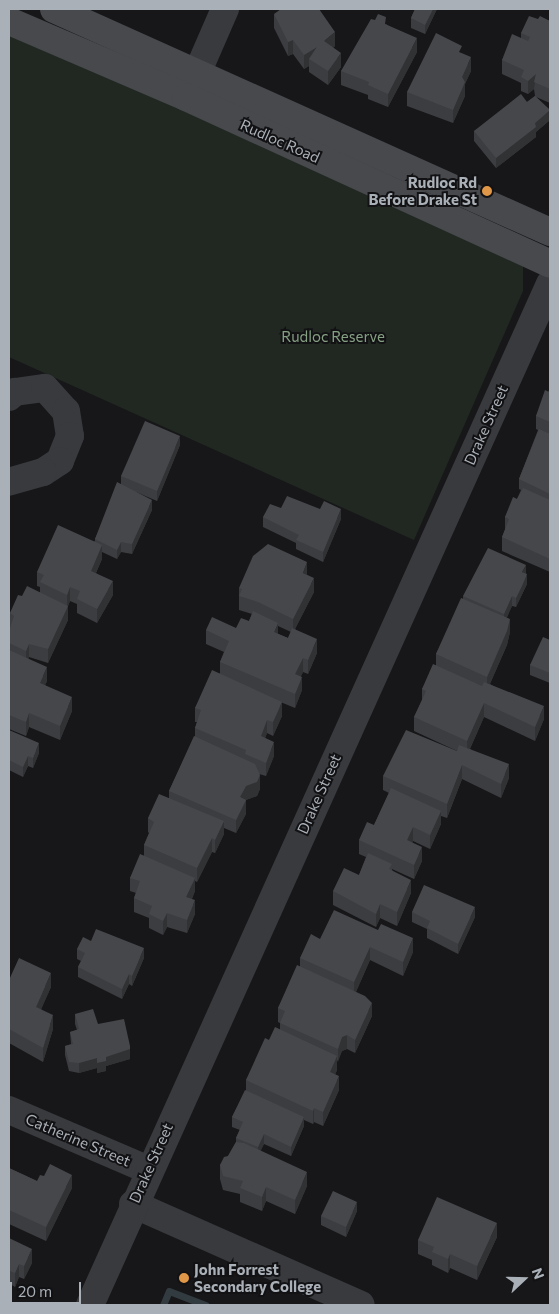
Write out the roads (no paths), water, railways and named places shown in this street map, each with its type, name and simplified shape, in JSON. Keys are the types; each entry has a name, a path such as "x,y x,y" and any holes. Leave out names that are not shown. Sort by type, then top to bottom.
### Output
{"main road":[{"name":"Rudloc Road","path":"54,9 192,85 550,264"},
{"name":"Rudloc Road","path":"9,21 192,85 550,232"}],"street":[{"path":"192,85 225,9"},
{"name":"Drake Street","path":"90,1305 148,1170 550,284"},
{"path":"9,397 15,392 46,388 66,411 70,436 60,462 43,472 9,482"},
{"name":"Catherine Street","path":"9,1110 148,1170"},
{"path":"133,1204 361,1305"}],"waterway":[{"path":"163,1305 169,1291 205,1305"}],"place":[{"name":"Rudloc Rd Before Drake St","path":"487,191"},
{"name":"John Forrest Secondary College","path":"184,1278"}],"park label":[{"name":"Rudloc Reserve","path":"333,337"}]}
